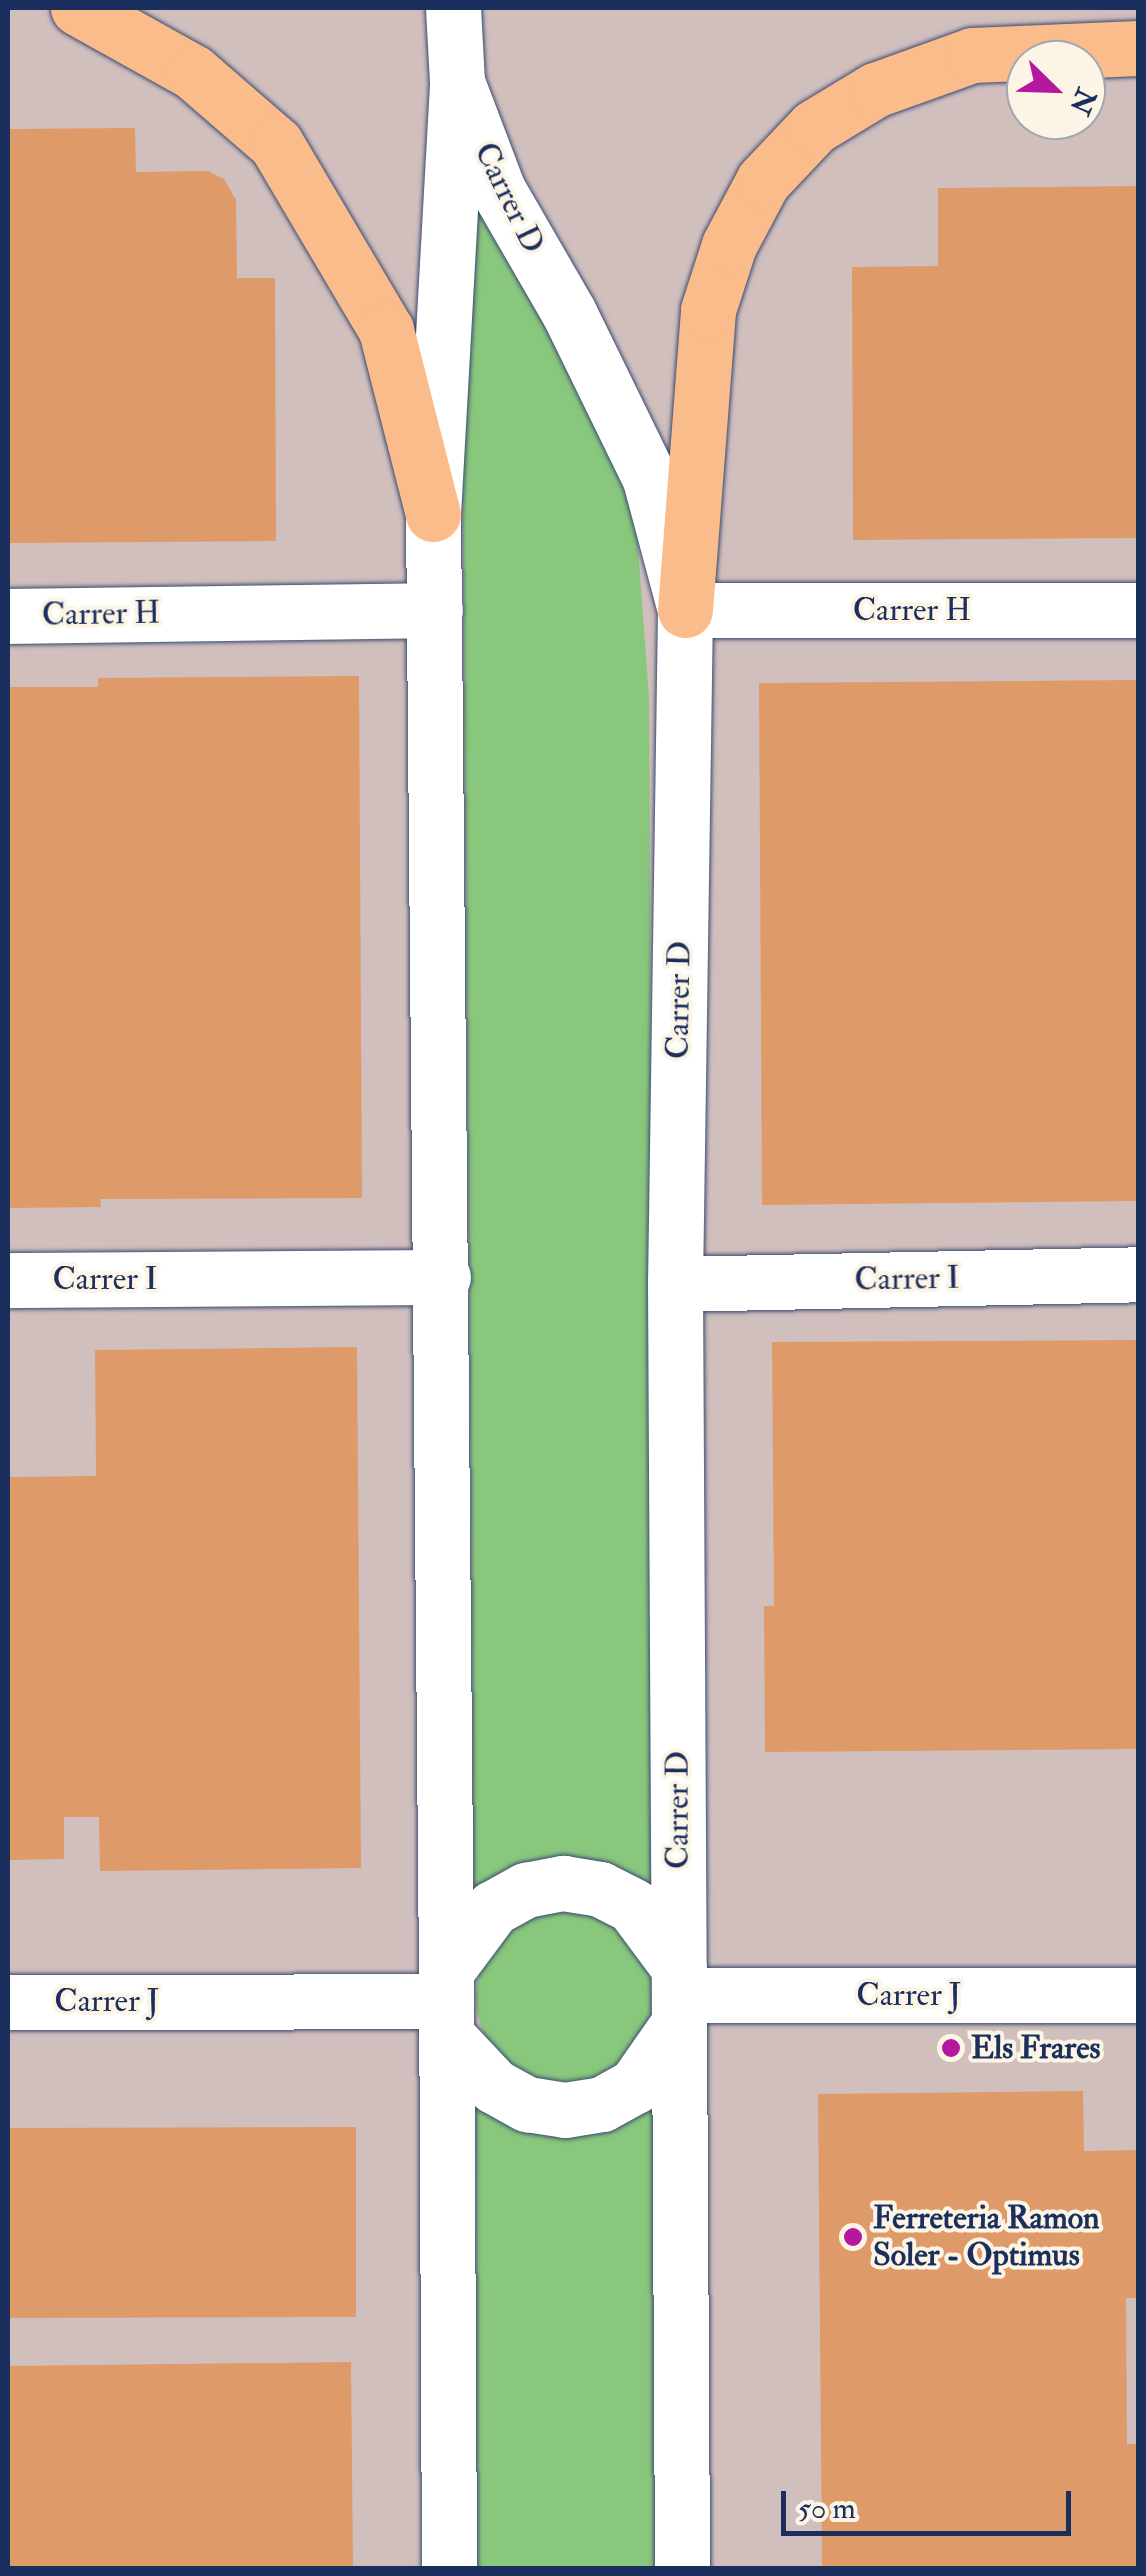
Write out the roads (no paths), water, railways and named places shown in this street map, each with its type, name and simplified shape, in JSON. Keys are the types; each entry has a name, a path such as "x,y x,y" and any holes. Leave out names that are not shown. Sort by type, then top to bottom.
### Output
{"highway":[{"path":"78,8 194,72 276,144 386,330 433,514"},
{"path":"685,610 708,310 729,245 762,180 814,127 860,99 972,55 1138,48"}],"street":[{"name":"Carrer D","path":"449,2568 443,1277 433,514 457,82 453,11"},
{"name":"Carrer D","path":"457,82 498,190 569,313 650,478 685,610 675,1284 682,2568"},
{"name":"Carrer H","path":"8,616 435,610"},
{"name":"Carrer H","path":"685,610 1138,610"},
{"name":"Carrer I","path":"675,1284 1138,1274"},
{"name":"Carrer I","path":"8,1280 443,1277"},
{"path":"563,1883 600,1889 633,1906 679,1995 635,2086 602,2104 565,2110 527,2104 494,2086 446,2002 493,1908 526,1890 563,1883"},
{"name":"Carrer J","path":"679,1995 1138,1995"},
{"name":"Carrer J","path":"8,2002 446,2002"}],"place":[{"name":"Els Frares","path":"951,2048"},
{"name":"Ferreteria Ramon Soler - Optimus","path":"853,2237"}]}
